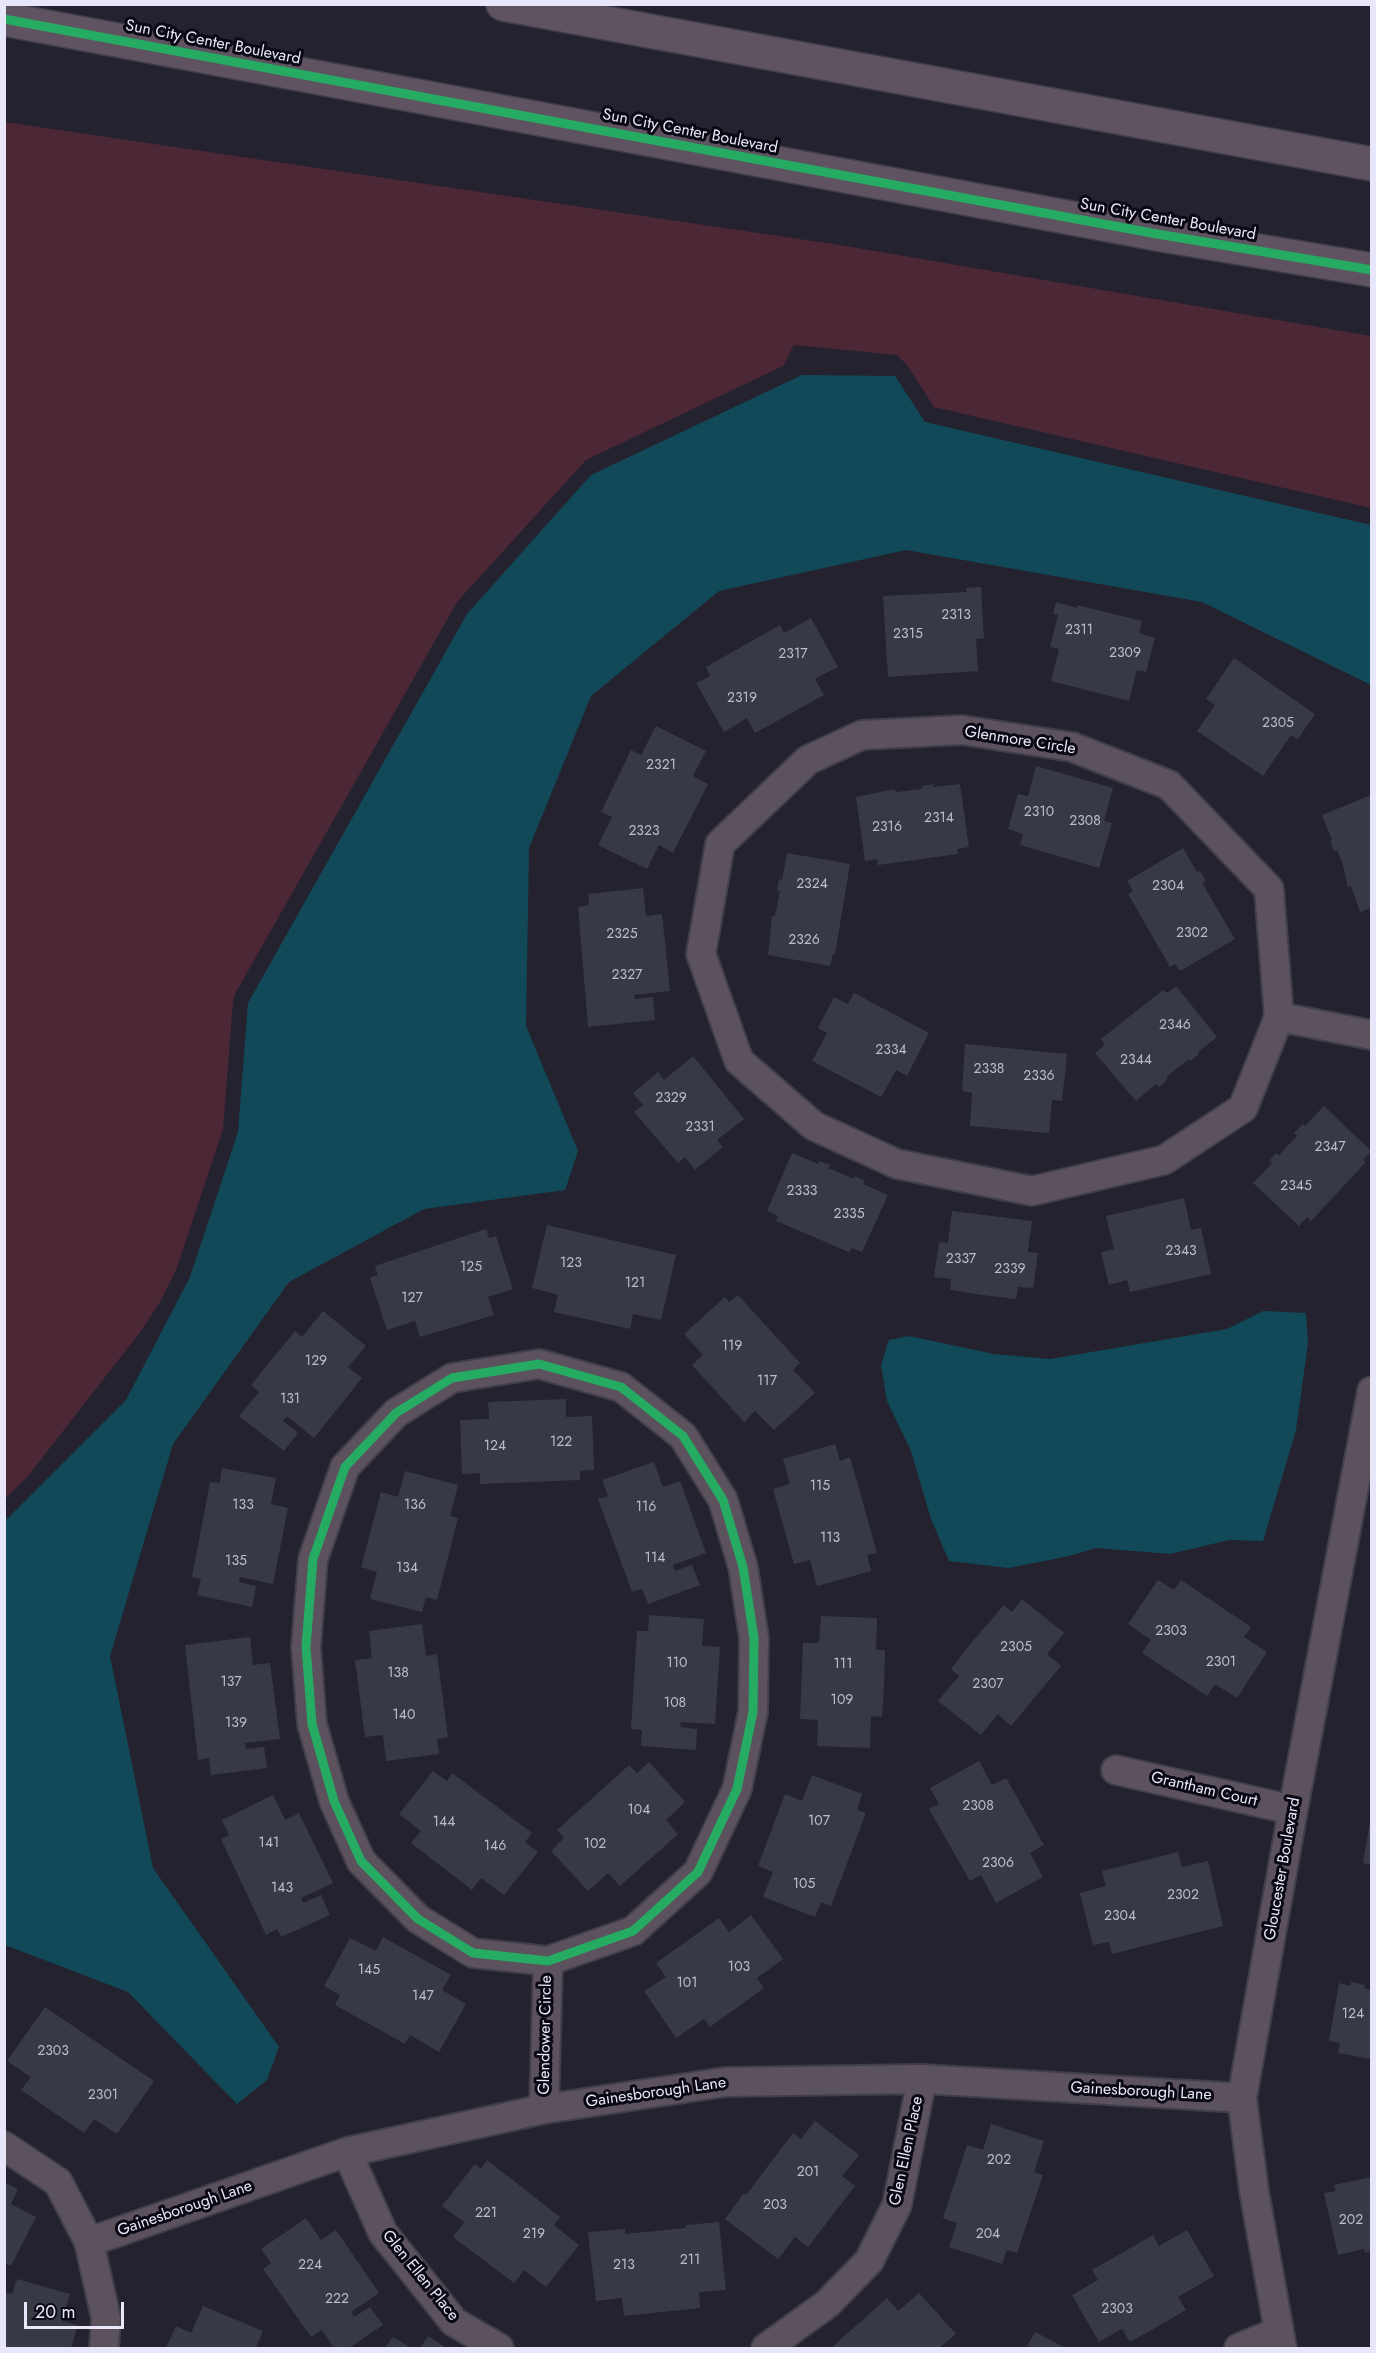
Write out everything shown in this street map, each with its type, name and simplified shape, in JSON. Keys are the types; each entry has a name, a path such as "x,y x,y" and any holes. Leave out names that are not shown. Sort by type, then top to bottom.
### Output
{"main road":[{"path":"503,4 1371,164"},
{"name":"Sun City Center Boulevard","path":"4,19 1157,234 1371,270"}],"street":[{"name":"Glenmore Circle","path":"962,730 1072,747 1169,785 1269,889 1279,1017 1243,1108 1164,1160 1032,1191 897,1164 814,1126 739,1061 701,954 720,844 808,760 862,735 962,730"},
{"path":"1279,1017 1371,1035"},
{"name":"Glendower Circle","path":"539,1364 621,1387 683,1436 723,1500 743,1567 754,1638 753,1712 737,1789 698,1872 633,1931 548,1961 472,1953 418,1919 360,1861 334,1801 312,1724 306,1647 313,1559 345,1467 396,1413 452,1378 539,1364"},
{"name":"Gloucester Boulevard","path":"1280,2341 1254,2191 1242,2098 1293,1810 1362,1498 1371,1391"},
{"name":"Grantham Court","path":"1116,1770 1293,1810"},
{"name":"Glendower Circle","path":"544,2109 548,1961"},
{"name":"Gainesborough Lane","path":"89,2242 347,2152 544,2109 724,2082 922,2079 1242,2098"},
{"name":"Glen Ellen Place","path":"766,2349 827,2304 869,2261 897,2205 922,2079"},
{"path":"4,2146 58,2182 89,2242 106,2318 104,2349"},
{"name":"Glen Ellen Place","path":"347,2152 383,2233 454,2322 499,2349"},
{"path":"1239,2349 1280,2341"}],"shaded area":[{"path":"5,122 840,245 1371,336 1371,508 934,407 907,365 897,355 794,345 783,366 586,460 457,602 235,994 223,1129 176,1270 160,1302 141,1331 28,1476 5,1499"}],"water":[{"path":"802,375 895,376 925,422 1371,525 1371,685 1202,602 906,550 719,591 591,696 529,848 526,1026 578,1151 565,1190 424,1209 289,1282 173,1444 110,1656 153,1868 279,2047 267,2080 237,2104 128,1992 5,1945 5,1521 126,1400 190,1277 238,1132 248,1003 467,614 591,475"},
{"path":"1263,1311 1306,1313 1308,1343 1296,1430 1263,1541 1229,1540 1170,1554 1096,1548 1009,1568 949,1561 931,1519 911,1451 887,1401 881,1365 889,1340 909,1336 994,1354 1050,1359 1227,1329"}],"building":[{"path":"981,587 984,638 976,639 978,671 888,677 883,596 967,592 966,588"},
{"path":"1056,602 1142,621 1139,633 1155,638 1146,672 1137,670 1129,701 1051,681 1059,649 1050,647 1058,615 1053,614"},
{"path":"811,618 838,667 815,679 824,695 755,733 747,718 724,732 696,683 710,676 706,667 780,625 784,633"},
{"path":"1234,658 1315,714 1298,739 1291,735 1263,776 1197,731 1215,705 1206,699"},
{"path":"656,726 706,751 693,776 708,784 673,853 659,845 647,869 598,845 612,817 601,812 631,750 641,755"},
{"path":"1036,766 1113,788 1104,821 1112,823 1099,868 1020,845 1023,834 1008,829 1018,794 1028,796"},
{"path":"933,784 934,787 960,784 969,847 957,849 958,854 878,865 877,859 865,861 856,797 895,789 896,792 922,789 922,786"},
{"path":"1371,795 1371,908 1360,912 1351,886 1348,887 1342,862 1337,850 1334,851 1322,815"},
{"path":"1183,848 1197,872 1200,871 1206,881 1202,883 1235,939 1180,971 1175,964 1170,967 1128,894 1133,891 1127,881"},
{"path":"787,853 850,864 835,954 833,954 830,966 768,955 772,916 775,916 780,891 777,891 779,879 782,880"},
{"path":"643,888 646,916 662,914 670,991 634,995 635,999 653,997 655,1020 588,1027 578,907 589,905 588,894"},
{"path":"1176,986 1217,1037 1198,1052 1199,1054 1191,1061 1189,1059 1166,1077 1168,1079 1159,1087 1156,1084 1136,1101 1095,1053 1105,1045 1101,1039 1163,990 1167,993"},
{"path":"854,993 929,1033 907,1076 896,1070 881,1097 812,1061 827,1033 818,1028 834,997 848,1004"},
{"path":"965,1044 1067,1054 1062,1101 1052,1100 1049,1133 970,1126 972,1093 962,1091"},
{"path":"693,1056 744,1119 717,1140 723,1147 695,1170 685,1157 678,1163 634,1112 643,1105 633,1093 658,1072 664,1080"},
{"path":"1324,1106 1371,1151 1363,1160 1366,1162 1311,1221 1307,1217 1299,1226 1253,1183 1272,1163 1269,1161 1276,1153 1279,1155 1297,1136 1294,1133 1303,1124 1305,1126"},
{"path":"792,1153 818,1164 819,1161 830,1165 828,1168 854,1179 855,1176 865,1181 863,1184 888,1195 862,1252 852,1248 849,1252 776,1221 778,1216 767,1211"},
{"path":"1184,1198 1191,1230 1201,1228 1211,1274 1130,1292 1127,1280 1109,1285 1101,1252 1114,1249 1106,1216"},
{"path":"952,1211 1032,1221 1028,1252 1038,1253 1033,1288 1018,1287 1016,1299 950,1290 951,1279 934,1277 939,1242 948,1243"},
{"path":"547,1225 676,1255 661,1320 633,1314 630,1329 554,1312 558,1295 532,1288"},
{"path":"486,1229 489,1238 496,1236 513,1289 488,1297 494,1315 420,1337 415,1321 387,1330 370,1278 378,1275 375,1266"},
{"path":"738,1295 800,1363 793,1370 815,1393 774,1430 755,1411 744,1422 692,1365 703,1355 684,1334 725,1297 729,1302"},
{"path":"323,1311 366,1346 348,1367 362,1378 314,1438 287,1416 283,1421 298,1433 284,1451 239,1416 259,1392 251,1385 295,1331 302,1337"},
{"path":"566,1399 566,1417 592,1416 594,1470 580,1471 580,1480 480,1484 480,1473 462,1474 460,1420 489,1419 488,1402"},
{"path":"835,1444 840,1461 850,1457 877,1553 867,1555 871,1571 817,1586 810,1560 794,1564 773,1489 790,1484 783,1459"},
{"path":"654,1462 663,1487 680,1481 706,1553 673,1565 675,1571 692,1565 700,1585 648,1604 642,1589 632,1592 598,1499 608,1496 602,1480"},
{"path":"222,1468 276,1478 271,1504 288,1508 273,1584 240,1577 239,1582 256,1586 252,1607 197,1595 201,1579 192,1577 210,1482 220,1483"},
{"path":"405,1471 458,1485 450,1516 458,1518 437,1600 426,1597 422,1612 370,1599 377,1572 361,1567 381,1492 398,1497"},
{"path":"1158,1580 1174,1590 1181,1580 1251,1627 1244,1637 1267,1652 1237,1698 1215,1684 1207,1696 1142,1653 1151,1640 1128,1624"},
{"path":"1022,1599 1064,1633 1047,1654 1061,1666 1011,1726 998,1714 981,1735 938,1701 959,1676 951,1669 972,1642 1004,1605 1012,1612"},
{"path":"649,1615 704,1619 702,1646 720,1647 715,1724 681,1722 680,1727 697,1729 696,1750 641,1746 642,1730 631,1729 637,1631 648,1631"},
{"path":"821,1616 877,1618 876,1650 885,1650 884,1685 882,1717 871,1716 870,1748 817,1746 818,1720 800,1719 803,1643 819,1643"},
{"path":"422,1624 426,1656 437,1654 448,1737 437,1739 439,1754 386,1761 383,1735 365,1737 355,1660 372,1658 369,1631"},
{"path":"250,1637 253,1665 270,1663 280,1739 245,1743 246,1749 264,1747 267,1768 211,1775 209,1758 198,1760 185,1645"},
{"path":"979,1761 992,1785 1006,1778 1044,1845 1030,1853 1043,1877 996,1903 981,1875 970,1881 929,1809 939,1804 930,1788"},
{"path":"649,1762 685,1802 666,1820 678,1834 620,1886 608,1873 588,1891 551,1851 564,1838 557,1830 629,1765 637,1773"},
{"path":"433,1771 447,1781 452,1773 532,1833 525,1842 538,1852 504,1895 481,1878 472,1890 411,1843 421,1831 399,1814"},
{"path":"812,1775 862,1794 857,1810 866,1813 831,1906 821,1902 815,1917 763,1897 773,1872 758,1866 785,1794 802,1801"},
{"path":"273,1795 285,1820 299,1813 333,1883 301,1898 303,1903 321,1895 330,1915 281,1937 277,1929 266,1935 221,1839 229,1835 222,1820"},
{"path":"1371,1822 1371,1865 1363,1863"},
{"path":"1178,1852 1182,1867 1208,1861 1223,1926 1112,1954 1109,1942 1093,1945 1080,1893 1106,1886 1102,1871"},
{"path":"751,1915 783,1959 757,1978 764,1988 710,2027 704,2019 676,2038 644,1991 666,1977 656,1963 719,1918 729,1932"},
{"path":"383,1937 451,1975 442,1990 466,2004 439,2052 410,2035 405,2044 335,2005 340,1995 324,1986 350,1938 376,1951"},
{"path":"1351,1982 1365,1985 1364,1988 1371,1990 1371,2059 1338,2053 1340,2043 1329,2041 1339,1983 1351,1986"},
{"path":"45,2007 154,2081 117,2134 94,2119 84,2133 21,2090 31,2077 7,2061"},
{"path":"815,2121 859,2155 842,2176 855,2186 808,2247 795,2237 778,2259 725,2219 793,2133 801,2139"},
{"path":"991,2124 1044,2141 1034,2172 1043,2175 1017,2253 1007,2250 1002,2264 949,2247 957,2223 943,2218 967,2145 983,2150"},
{"path":"487,2160 560,2217 554,2225 579,2245 546,2287 524,2270 514,2283 453,2237 464,2222 442,2206 475,2164 481,2169"},
{"path":"1371,2177 1371,2251 1365,2253 1364,2249 1338,2255 1324,2193 1336,2191 1334,2185"},
{"path":"5,2183 18,2189 11,2204 36,2217 11,2266 5,2263"},
{"path":"306,2218 321,2240 336,2230 379,2293 351,2312 354,2317 370,2307 383,2325 349,2348 334,2348 322,2330 311,2337 263,2269 271,2263 261,2249"},
{"path":"719,2222 726,2290 699,2292 700,2308 624,2316 622,2298 596,2301 588,2232 625,2229 625,2234"},
{"path":"1187,2230 1214,2276 1178,2297 1186,2310 1162,2324 1130,2342 1122,2329 1099,2342 1072,2295 1098,2280 1092,2270 1153,2235 1159,2246"},
{"path":"17,2279 70,2294 62,2321 78,2325 71,2348 4,2348 4,2292 12,2294"},
{"path":"919,2293 956,2334 939,2348 831,2348 887,2298 898,2311"},
{"path":"203,2306 263,2331 256,2348 166,2348 176,2326 191,2333"},
{"path":"1035,2332 1066,2348 1026,2348"},
{"path":"428,2336 447,2348 420,2348"},
{"path":"393,2337 411,2348 385,2348"}],"cycle path":[{"path":"4,19 1157,234 1372,270"},
{"path":"539,1364 621,1387 683,1436 723,1500 743,1567 754,1638 753,1712 737,1789 698,1872 633,1931 548,1961 473,1953 418,1919 361,1861 334,1801 312,1724 306,1647 313,1559 345,1467 396,1413 452,1378 539,1364"}]}
